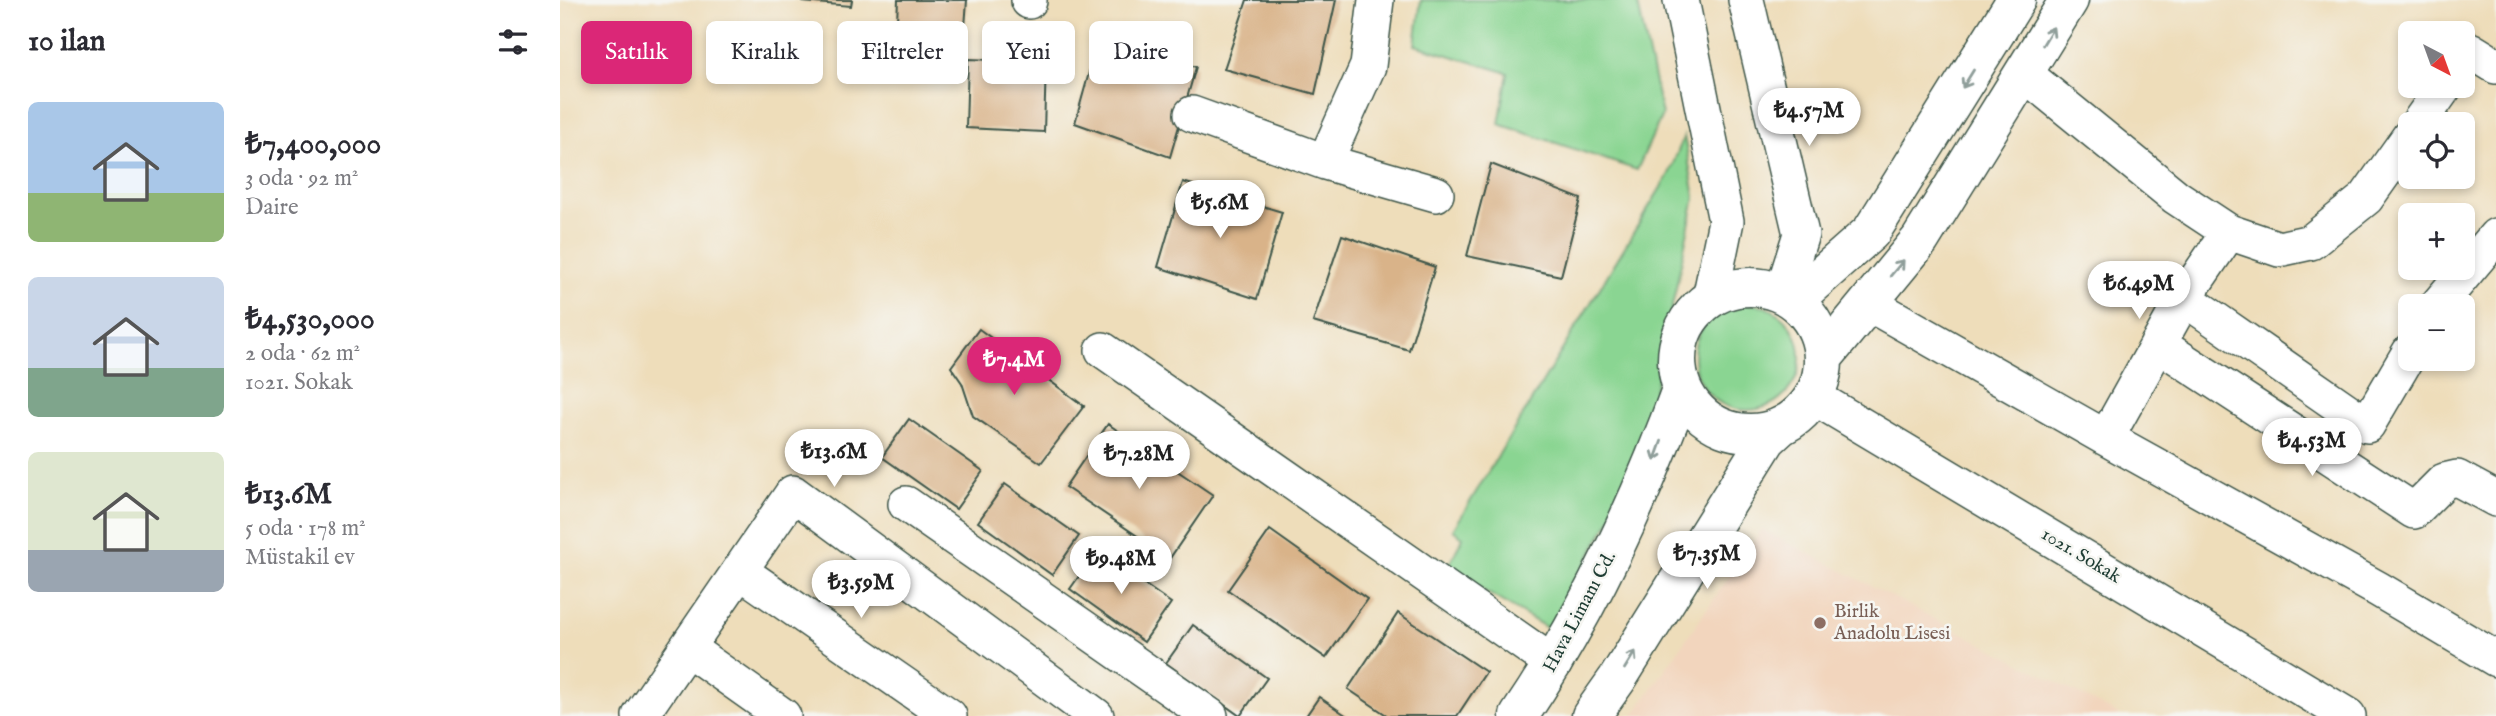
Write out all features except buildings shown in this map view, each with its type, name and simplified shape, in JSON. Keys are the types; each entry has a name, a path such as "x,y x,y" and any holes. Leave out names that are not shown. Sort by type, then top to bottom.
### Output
{"main road":[{"path":"1788,298 1871,232 2016,0"},
{"path":"1823,358 1920,240 2069,0"},
{"path":"1591,716 1618,678 1767,439 1798,415 1814,397 1821,378 1823,358 1819,337 1809,317 1788,298 1758,287 1733,289 1710,299 1692,316 1680,338 1676,362 1682,387 1693,407 1711,422 1733,431 1756,433 1779,428"},
{"name":"Hava Limanı Cd.","path":"1519,716 1554,664 1601,576 1653,466 1682,387"}],"street":[{"path":"1325,162 1368,66 1376,0"},
{"path":"1681,0 1726,221 1710,299"},
{"path":"1746,0 1801,234 1788,298"},
{"path":"2475,53 2496,66"},
{"path":"2025,74 2176,197 2228,232 2279,249 2311,242 2366,198 2398,153"},
{"path":"1192,114 1325,162 1436,194"},
{"path":"2106,438 2184,298 2228,232"},
{"path":"2447,294 2496,236"},
{"path":"2184,298 2367,425 2399,371"},
{"path":"1868,303 2378,589 2496,659"},
{"path":"2158,344 2414,511 2444,481 2456,478 2490,484"},
{"path":"1103,350 1554,664"},
{"name":"1021. Sokak","path":"1814,397 2330,711"},
{"path":"640,716 793,493 1096,716"},
{"path":"906,504 1210,716"},
{"path":"740,571 949,716"},
{"path":"687,648 783,716"}],"shaded area":[{"name":"Birlik Anadolu Lisesi","path":"1762,529 2121,716 1633,716"}],"green space":[{"path":"1421,0 1637,0 1662,115 1637,170 1499,124 1508,73 1415,45"},
{"path":"1684,136 1695,197 1650,411 1622,499 1549,629 1447,569 1463,537 1453,530 1669,174"},
{"path":"1747,304 1767,308 1785,319 1796,337 1800,357 1796,377 1785,395 1767,406 1747,410 1727,406 1709,395 1698,377 1694,357 1698,337 1709,319 1727,308"}],"place":[{"name":"Birlik Anadolu Lisesi","path":"1820,623"}]}
